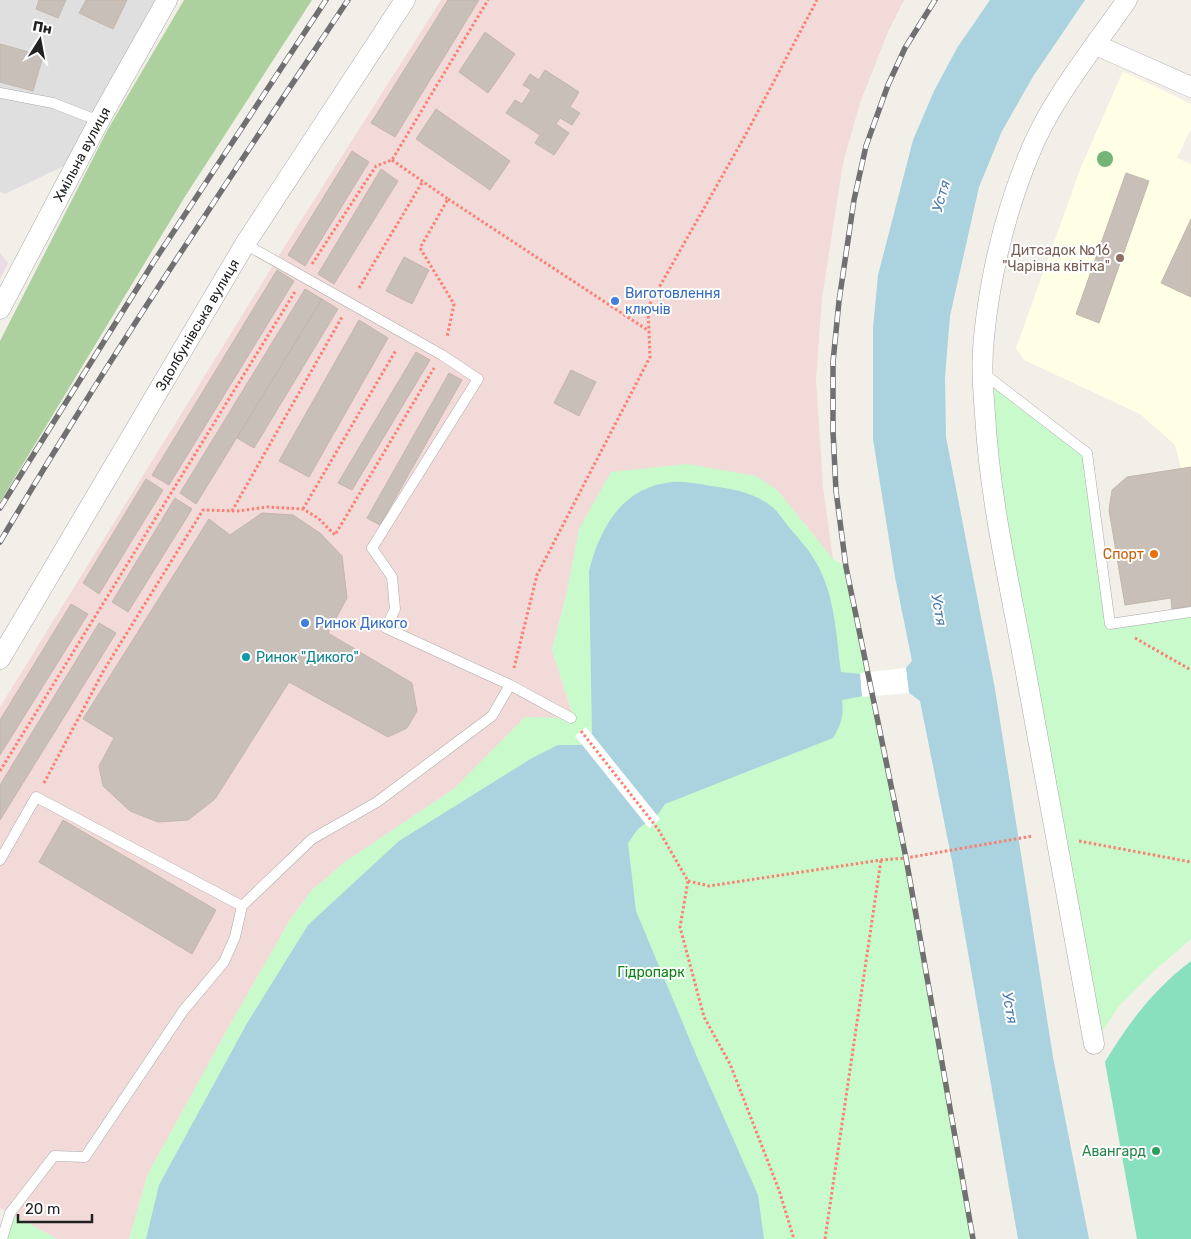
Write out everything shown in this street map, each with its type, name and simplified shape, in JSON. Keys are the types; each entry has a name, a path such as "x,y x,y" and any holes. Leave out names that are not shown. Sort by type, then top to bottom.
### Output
{"street":[{"name":"Хмільна вулиця","path":"0,309 99,121 166,0"},
{"name":"Здолбунівська вулиця","path":"0,659 245,244 405,0"},
{"path":"1094,1044 993,504 986,438 983,373 984,338 995,268 1016,189 1028,157 1046,118 1127,0"},
{"path":"1096,45 1191,87"}],"lane":[{"path":"0,93 53,103 99,121"},
{"path":"245,244 442,354 478,379 372,548 392,577 395,608 386,628 510,685 571,718"},
{"path":"983,373 1087,453 1110,624 1191,612"},
{"path":"2,1239 10,1213 54,1156 85,1157 183,1011 224,962 235,937 242,906 312,839 377,802 492,716 510,685"},
{"path":"0,860 36,797 242,906"}],"path":[{"path":"0,771 304,278 376,166 392,160 488,0"},
{"path":"510,685 537,575 650,357 648,307 746,134 818,0"},
{"path":"392,160 649,331"},
{"path":"232,511 350,304 423,181"},
{"path":"36,797 104,670 202,510 232,511 267,507 302,508 318,518 335,535 442,354 454,304 420,248 448,199"},
{"path":"302,508 405,334"},
{"path":"1110,624 1191,670"},
{"path":"571,718 658,829 688,881 680,927 704,1017 730,1064 779,1190 794,1239"},
{"path":"688,881 709,886 881,860 906,858 1054,832 1070,840 1191,862"},
{"path":"824,1239 881,860"}],"shaded area":[{"path":"0,0 157,0 66,165 5,194 0,192"},
{"name":"Ринок Дикого","path":"441,0 904,0 888,32 860,103 843,163 822,298 816,380 823,487 833,559 777,490 611,472 598,497 566,596 552,650 571,709 571,718 525,718 455,788 345,862 311,891 290,920 148,1174 129,1239 57,1239 0,1208 0,707 288,241"},
{"name":"Дитсадок №16 \"Чарівна квітка\"","path":"1123,71 1191,104 1191,129 1177,158 1191,164 1191,467 1181,468 1175,445 1140,414 1024,360 1016,348 1081,167"},
{"path":"0,253 8,263 0,279"}],"green space":[{"path":"184,0 312,0 186,195 0,502 0,341 108,129"},
{"path":"983,373 1087,453 1110,623 1191,612 1191,939 1154,971 1119,1006 1094,1044"},
{"name":"Гідропарк","path":"687,464 756,476 777,490 833,559 846,567 906,858 973,1239 129,1239 148,1174 290,920 311,891 345,862 455,788 525,717 571,718 571,709 552,650 566,596 579,529 611,472"},
{"name":"Авангард","path":"1191,961 1191,1239 1137,1239 1105,1062 1123,1033 1143,1007 1165,983"},
{"path":"10,1213 57,1239 2,1239"}],"water":[{"name":"Гідропарк","path":"990,0 1085,0 1034,75 1002,131 979,187 950,316 945,377 946,437 995,689 1053,1057 1089,1239 1018,1239 952,861 920,701 908,692 842,700 843,711 841,720 833,738 665,804 659,813 638,829 628,843 636,911 697,1057 758,1195 764,1239 146,1239 159,1185 246,1025 308,925 399,841 532,758 558,745 581,745 592,733 589,571 607,525 627,500 640,491 655,485 673,482 734,490 757,497 776,510 805,546 821,572 834,614 841,672 861,674 905,669 912,661 895,577 873,439 873,328 878,275 913,140 934,91 957,48"}],"pier":[{"path":"906,668 909,693 862,697 860,673"},
{"path":"586,727 660,819 649,828 575,736"}],"building":[{"path":"39,0 66,0 58,18 36,9"},
{"path":"86,0 127,0 113,29 79,13"},
{"path":"448,0 479,0 395,137 371,123"},
{"path":"485,32 515,54 488,93 459,72"},
{"path":"0,44 43,56 33,91 0,82"},
{"path":"545,70 579,92 570,107 580,113 572,125 560,118 556,124 569,133 554,155 535,143 540,135 506,113 515,100 522,104 531,90 523,85 530,74 539,80"},
{"path":"436,109 510,161 490,190 416,139"},
{"path":"352,151 369,162 305,266 288,255"},
{"path":"381,169 398,181 334,284 318,274"},
{"path":"1126,173 1149,181 1099,323 1076,314"},
{"path":"1191,219 1191,297 1161,283"},
{"path":"404,257 429,270 412,304 386,291"},
{"path":"277,270 294,281 169,485 152,475"},
{"path":"305,289 322,299 196,504 180,493"},
{"path":"322,299 338,309 254,448 237,438"},
{"path":"359,320 388,338 309,477 279,461"},
{"path":"416,352 430,360 352,490 338,483"},
{"path":"571,370 596,382 579,416 554,403"},
{"path":"449,373 462,380 380,525 367,518"},
{"name":"Спорт","path":"1191,467 1191,606 1172,609 1171,598 1125,605 1109,510 1112,490 1127,477"},
{"path":"146,479 163,490 99,594 83,583"},
{"path":"175,498 192,509 128,612 112,602"},
{"name":"Ринок \"Дикого\"","path":"262,513 293,515 320,533 342,556 347,598 328,633 412,683 417,711 407,728 388,737 289,682 215,799 188,820 158,822 130,811 103,786 99,766 114,738 83,719 209,519 230,535"},
{"path":"71,604 88,614 0,755 0,720"},
{"path":"99,623 116,633 0,820 0,785"},
{"path":"63,820 216,910 192,954 39,862"}],"railway":[{"path":"0,508 153,263 326,0"},
{"path":"0,542 127,336 348,0"},
{"path":"935,0 905,48 888,85 866,146 854,200 839,301 833,362 833,431 836,491 846,567 906,858 973,1239"}],"place":[{"name":"Дитсадок №16 \"Чарівна квітка\"","path":"1120,258"},
{"name":"Виготовлення ключів","path":"615,301"},
{"name":"Спорт","path":"1154,554"},
{"name":"Ринок Дикого","path":"305,623"},
{"name":"Ринок \"Дикого\"","path":"246,657"},
{"name":"Авангард","path":"1156,1151"}],"water label":[{"name":"Устя","path":"941,196"},
{"name":"Устя","path":"939,610"},
{"name":"Устя","path":"1010,1008"}]}
